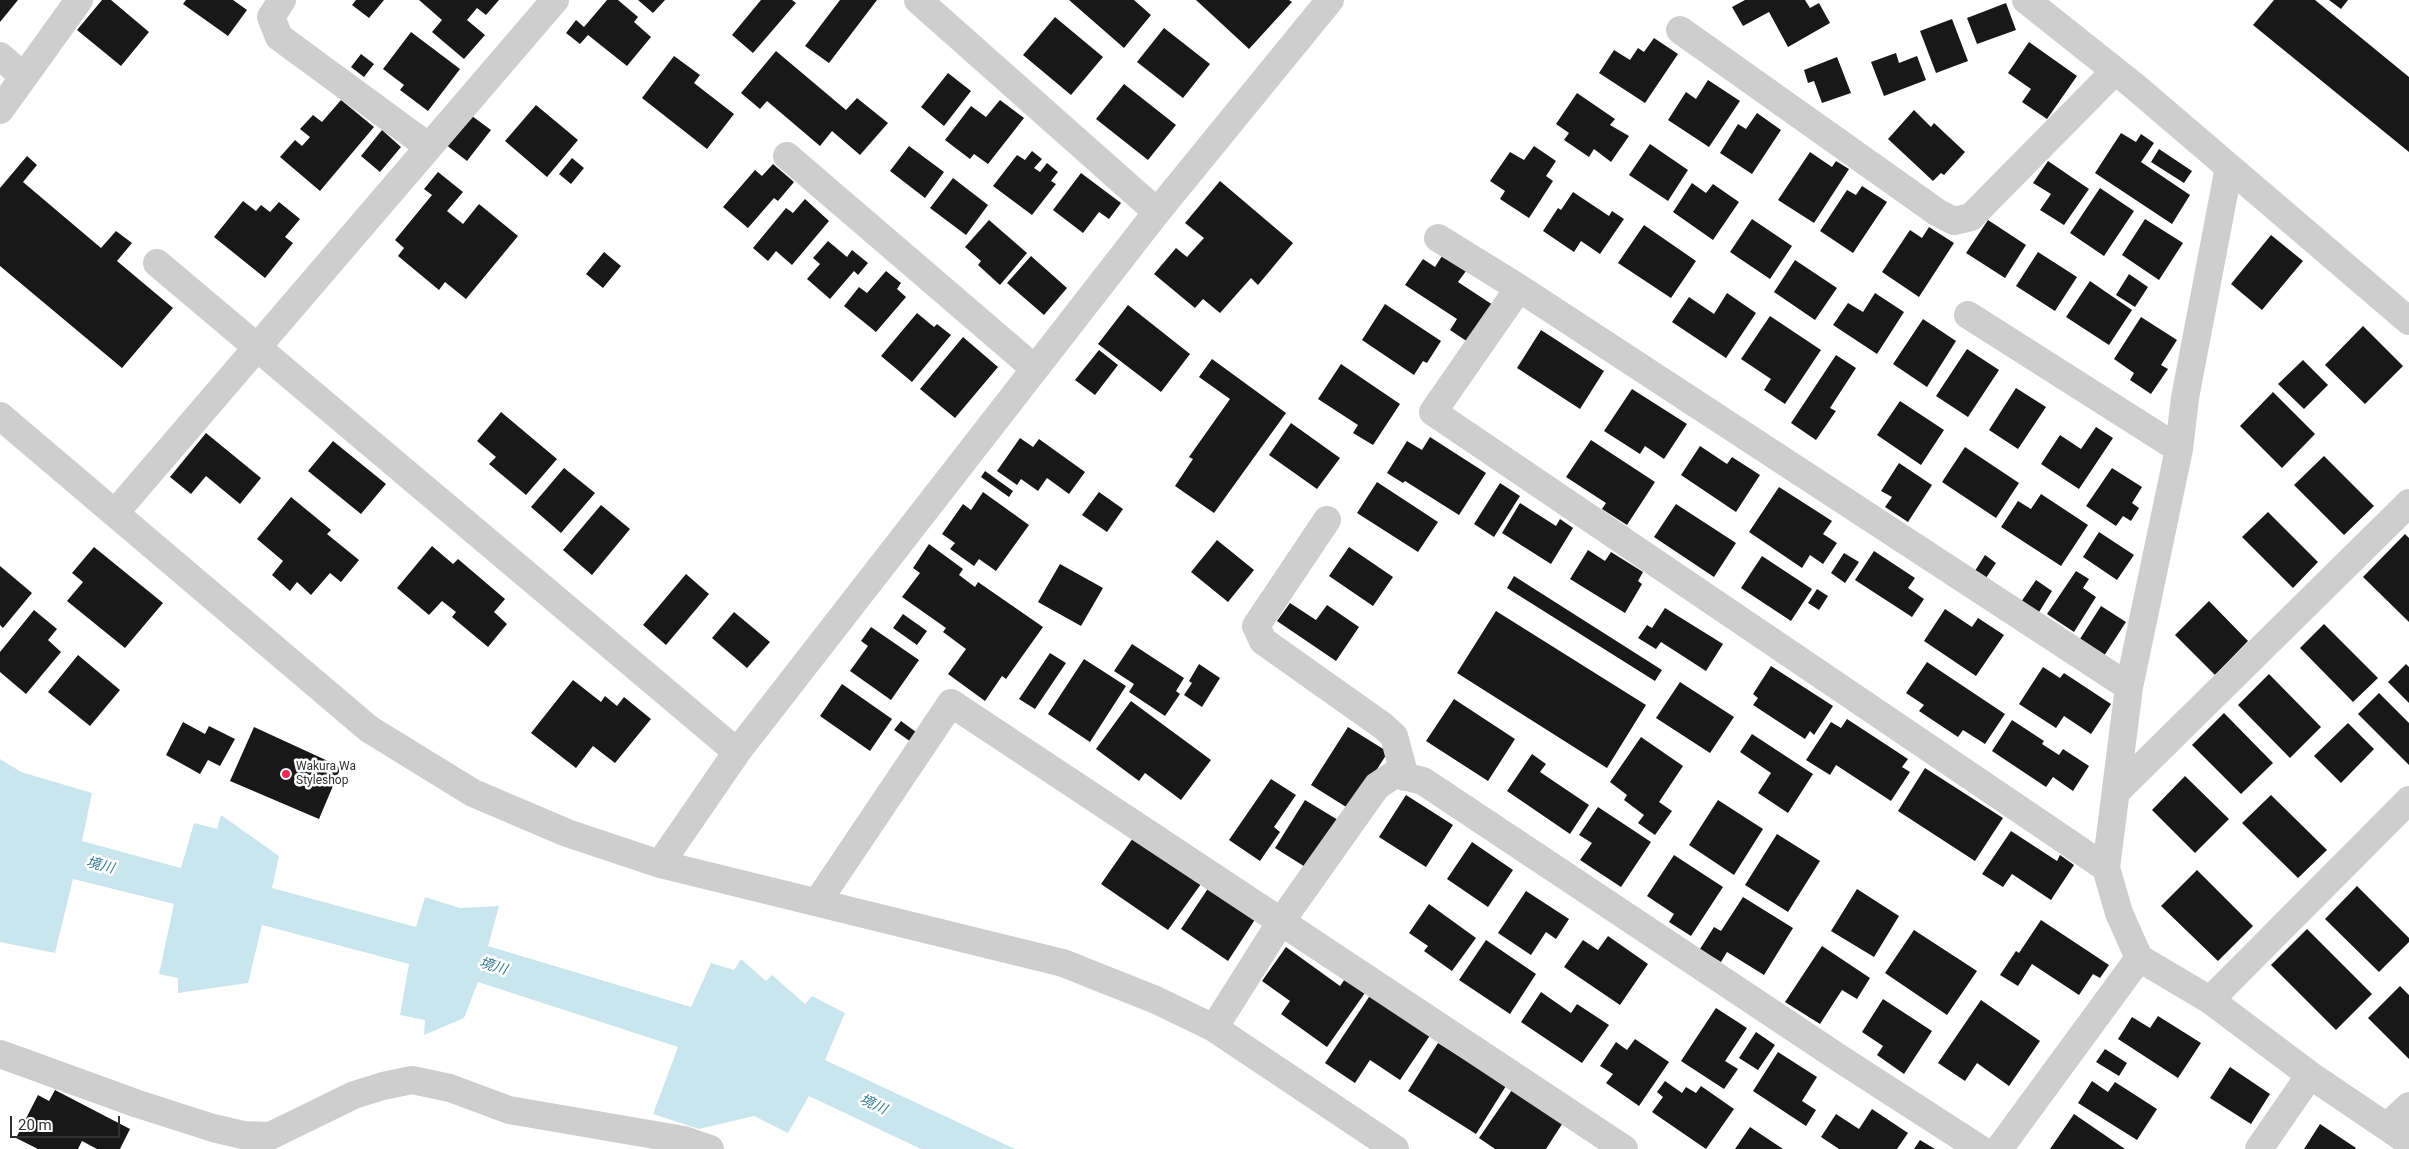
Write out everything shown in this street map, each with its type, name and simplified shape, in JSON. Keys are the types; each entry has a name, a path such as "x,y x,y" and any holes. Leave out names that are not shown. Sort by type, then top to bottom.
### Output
{"street":[{"path":"0,110 79,0"},
{"path":"282,0 270,17 279,36 429,147"},
{"path":"115,512 555,0"},
{"path":"918,0 1157,212"},
{"path":"660,864 737,752 1034,368 1157,212 1330,0"},
{"path":"2026,0 2115,71 2409,321"},
{"path":"1680,30 1938,213 1954,221 1971,217 2115,71"},
{"path":"0,56 24,76"},
{"path":"787,156 1034,368"},
{"path":"2228,167 2186,398 2179,449 2129,687 2118,791 2106,868 2119,913 2139,958 2210,1000 2310,1075 2398,1134 2409,1106"},
{"path":"1438,238 1519,288 2129,687"},
{"path":"157,263 737,752"},
{"path":"1519,288 1433,412 2106,868"},
{"path":"1968,315 2179,449"},
{"path":"0,416 369,729 473,793 567,833 660,864 1063,963 1156,1000 1214,1028 1395,1149"},
{"path":"2118,791 2409,503"},
{"path":"1326,520 1256,626 1263,641 1383,726 1394,736 1405,777"},
{"path":"818,902 951,703 1282,920 1624,1149"},
{"path":"1214,1028 1282,920 1377,786 1395,774 1423,781 1842,1060 1980,1149"},
{"path":"2210,1000 2409,800"},
{"path":"1999,1149 2139,958"},
{"path":"0,1055 138,1104 213,1128 243,1135 270,1136 354,1095 412,1080 450,1088 509,1110 684,1140 710,1149"},
{"path":"2259,1149 2310,1075"}],"water":[{"name":"境川","path":"0,759 21,772 92,793 82,841 181,868 194,823 217,829 221,815 279,856 272,888 416,927 425,897 460,908 499,906 488,946 691,1007 711,963 734,970 741,959 766,981 772,975 805,1004 812,996 845,1013 825,1060 1015,1149 921,1149 809,1096 788,1133 754,1116 699,1129 653,1114 678,1047 478,982 464,1018 424,1035 425,1020 400,1015 409,964 262,925 248,983 178,993 178,978 159,974 174,904 73,879 55,953 0,942"}],"building":[{"path":"0,0 18,0 0,22"},
{"path":"102,0 111,0 149,32 121,66 77,30"},
{"path":"186,0 233,0 247,10 228,36 183,4"},
{"path":"356,0 384,0 369,18 352,5"},
{"path":"419,0 499,0 486,15 477,8 467,20 485,35 464,59 432,32 442,20"},
{"path":"607,0 618,0 638,17 634,22 651,37 627,66 588,35 580,44 566,33 576,20 584,27"},
{"path":"638,0 665,0 653,13"},
{"path":"761,0 792,0 796,3 753,53 732,35"},
{"path":"840,0 877,0 829,63 805,46"},
{"path":"1069,0 1134,0 1151,15 1124,48"},
{"path":"1196,0 1289,0 1292,2 1249,49"},
{"path":"1745,0 1805,0 1810,8 1819,3 1830,23 1788,47 1769,12 1743,26 1732,7"},
{"path":"2274,0 2315,0 2409,77 2409,152 2253,25"},
{"path":"2329,0 2348,0 2341,9"},
{"path":"2006,3 2016,30 1977,44 1967,18"},
{"path":"1055,17 1103,57 1071,95 1023,55"},
{"path":"1952,19 1968,61 1936,73 1920,31"},
{"path":"1164,28 1210,64 1183,98 1137,62"},
{"path":"411,32 460,69 428,111 400,90 404,85 383,69"},
{"path":"1654,38 1678,54 1645,103 1599,73 1614,50 1630,60 1638,48 1644,52"},
{"path":"2029,42 2077,76 2047,119 2022,102 2031,89 2008,73"},
{"path":"776,51 846,110 857,98 888,123 860,155 832,131 820,146 767,101 760,109 741,93"},
{"path":"1896,53 1899,63 1917,56 1926,80 1884,96 1871,62"},
{"path":"361,54 374,64 364,77 351,67"},
{"path":"674,56 700,75 694,83 734,114 707,149 642,98"},
{"path":"1837,57 1851,93 1822,103 1814,81 1808,83 1804,70"},
{"path":"948,73 971,91 944,126 921,107"},
{"path":"1708,80 1740,101 1709,147 1668,120 1686,92 1696,99"},
{"path":"1124,84 1176,125 1148,160 1096,119"},
{"path":"1577,93 1615,119 1610,125 1629,136 1611,162 1594,149 1589,157 1564,140 1569,133 1556,124"},
{"path":"341,100 374,127 320,191 280,157 295,140 302,146 310,137 300,129 313,115 322,122"},
{"path":"1000,100 1024,118 988,164 974,154 970,159 945,140 971,106 986,117"},
{"path":"536,105 578,140 547,177 505,141"},
{"path":"1914,110 1931,127 1934,123 1965,152 1944,175 1941,173 1933,181 1888,139"},
{"path":"468,113 491,130 467,161 445,144"},
{"path":"1757,113 1781,130 1752,174 1720,153 1738,124 1746,129"},
{"path":"382,130 401,147 380,172 361,156"},
{"path":"2121,133 2136,142 2141,134 2154,143 2141,162 2190,195 2172,224 2095,173"},
{"path":"1650,144 1688,170 1668,201 1629,175"},
{"path":"909,146 944,172 925,198 890,171"},
{"path":"1534,146 1556,161 1546,176 1553,181 1529,218 1500,199 1505,191 1490,181 1510,152 1524,160"},
{"path":"2159,149 2192,171 2184,183 2151,162"},
{"path":"1032,151 1042,159 1034,168 1040,172 1047,163 1058,172 1051,181 1056,184 1032,215 993,186 1017,155 1025,160"},
{"path":"1810,152 1832,167 1836,161 1849,169 1814,223 1778,200"},
{"path":"27,156 37,165 23,182 101,248 116,231 132,243 117,261 173,308 122,368 0,266 0,188"},
{"path":"572,158 584,168 571,184 559,174"},
{"path":"2048,161 2089,189 2064,225 2040,210 2051,194 2033,183"},
{"path":"773,164 794,182 778,201 774,198 748,228 723,207 755,170 762,176"},
{"path":"438,172 463,192 447,211 463,224 479,204 518,236 466,299 445,282 439,290 398,256 404,248 395,240 432,195 424,189"},
{"path":"1081,173 1121,203 1109,219 1099,212 1083,233 1053,210"},
{"path":"953,178 988,205 966,235 930,208"},
{"path":"1220,181 1293,243 1258,285 1251,278 1220,313 1203,299 1195,308 1154,274 1176,248 1187,257 1204,238 1185,223"},
{"path":"1692,183 1706,193 1713,184 1739,202 1713,240 1673,212"},
{"path":"1862,186 1887,202 1853,253 1820,231 1847,190 1856,195"},
{"path":"2100,188 2134,211 2104,256 2070,233"},
{"path":"1573,192 1609,216 1612,211 1624,219 1600,254 1581,241 1574,252 1543,231 1558,208 1561,210"},
{"path":"805,199 829,221 792,265 776,251 768,261 753,248 786,208 793,213"},
{"path":"243,201 256,211 261,205 270,212 279,202 300,219 285,237 293,243 265,278 214,237"},
{"path":"1752,219 1792,246 1770,279 1730,252"},
{"path":"2145,219 2183,243 2159,280 2122,255"},
{"path":"989,220 1027,253 1000,285 978,265 981,261 965,247"},
{"path":"1988,220 2026,245 2005,278 1966,253"},
{"path":"1644,225 1696,261 1671,298 1618,263"},
{"path":"1929,227 1954,243 1919,297 1882,272 1910,230 1922,238"},
{"path":"2271,235 2303,261 2262,310 2231,284"},
{"path":"828,241 847,257 852,250 868,263 858,275 854,271 830,299 807,279 820,264 813,258"},
{"path":"604,252 621,266 603,288 586,274"},
{"path":"2038,252 2077,277 2055,311 2016,286"},
{"path":"1031,256 1067,288 1044,315 1007,283"},
{"path":"1442,256 1466,271 1458,282 1493,305 1468,342 1450,330 1457,319 1405,285 1423,259 1435,267"},
{"path":"1795,260 1837,288 1815,320 1774,292"},
{"path":"886,271 901,283 897,289 906,297 876,332 844,306 859,287 867,293"},
{"path":"2129,274 2148,287 2135,307 2116,295"},
{"path":"2090,281 2132,310 2109,345 2066,317"},
{"path":"1727,293 1756,313 1726,358 1672,322 1689,297 1714,314"},
{"path":"1875,293 1904,312 1877,354 1833,325 1848,303 1863,312"},
{"path":"1385,304 1441,341 1427,363 1423,361 1414,375 1362,340"},
{"path":"1128,305 1190,354 1161,392 1098,344"},
{"path":"917,313 934,327 937,324 951,335 912,382 881,356"},
{"path":"1770,316 1821,350 1785,404 1764,390 1771,379 1741,359"},
{"path":"2141,317 2177,340 2161,365 2168,369 2151,394 2130,380 2134,373 2114,359"},
{"path":"1923,319 1956,341 1927,387 1893,364"},
{"path":"2363,326 2403,366 2365,404 2325,365"},
{"path":"1541,330 1604,371 1580,409 1517,368"},
{"path":"963,337 998,367 955,418 920,389"},
{"path":"1967,349 1999,370 1968,417 1936,396"},
{"path":"1099,350 1118,365 1095,395 1075,380"},
{"path":"1836,355 1856,368 1830,408 1836,411 1816,440 1791,423"},
{"path":"1212,359 1286,413 1214,513 1175,486 1193,459 1189,457 1230,399 1199,377"},
{"path":"2303,360 2328,385 2304,409 2278,384"},
{"path":"1341,364 1400,404 1373,445 1353,433 1358,425 1318,399"},
{"path":"2016,388 2046,407 2018,449 1989,430"},
{"path":"1632,389 1687,424 1664,459 1645,446 1640,454 1604,431"},
{"path":"2273,392 2315,434 2282,468 2240,426"},
{"path":"1900,401 1944,430 1921,465 1877,435"},
{"path":"501,412 557,459 526,495 489,464 496,457 477,441"},
{"path":"1291,423 1340,458 1317,489 1269,455"},
{"path":"2096,427 2113,438 2079,489 2041,464 2060,435 2081,449"},
{"path":"206,433 261,478 240,504 206,476 191,494 170,477"},
{"path":"1430,437 1486,473 1459,515 1405,481 1403,483 1387,473 1407,441 1422,450"},
{"path":"1020,438 1033,447 1039,439 1085,472 1069,494 1047,478 1038,491 1021,479 1017,485 997,471"},
{"path":"1591,440 1655,482 1627,525 1602,509 1606,503 1566,477"},
{"path":"333,441 386,484 361,514 308,471"},
{"path":"1700,446 1727,464 1732,457 1760,475 1736,512 1681,475"},
{"path":"1965,447 2019,483 1996,518 1942,482"},
{"path":"2324,456 2374,506 2344,535 2294,485"},
{"path":"1899,463 1932,485 1908,522 1885,507 1892,497 1881,491"},
{"path":"564,468 595,493 561,533 531,507"},
{"path":"2112,468 2142,487 2132,503 2139,508 2131,521 2123,516 2116,526 2086,506"},
{"path":"985,471 1013,491 1009,497 981,477"},
{"path":"1377,482 1438,522 1418,552 1357,513"},
{"path":"1500,483 1520,496 1494,537 1474,524"},
{"path":"1779,487 1832,521 1823,534 1837,543 1823,564 1810,555 1802,568 1749,532"},
{"path":"983,492 1029,525 996,571 979,559 974,566 950,549 955,543 942,534 963,504 971,510"},
{"path":"1099,492 1123,509 1107,532 1082,515"},
{"path":"2041,494 2088,525 2061,566 2001,527 2018,501 2031,509"},
{"path":"291,497 331,530 327,534 359,560 341,582 330,573 311,595 297,582 290,591 272,575 283,561 257,539"},
{"path":"1520,503 1556,526 1560,519 1573,528 1551,564 1502,533"},
{"path":"1676,504 1736,543 1714,577 1654,537"},
{"path":"601,505 630,529 592,575 563,550"},
{"path":"2268,512 2318,562 2293,588 2242,537"},
{"path":"2099,532 2134,555 2117,580 2083,557"},
{"path":"2405,534 2409,538 2409,622 2363,577"},
{"path":"1217,540 1254,570 1228,602 1191,572"},
{"path":"929,544 963,569 959,575 975,587 978,582 1043,627 1006,679 1002,676 985,701 948,674 966,649 943,632 946,628 902,597 920,573 913,568"},
{"path":"432,546 453,564 458,559 505,599 494,612 507,624 488,647 452,617 456,612 442,601 429,615 397,588"},
{"path":"94,547 163,603 125,648 67,601 83,582 72,573"},
{"path":"1349,547 1393,577 1373,606 1329,576"},
{"path":"1588,550 1605,561 1611,552 1643,572 1638,581 1642,584 1625,613 1570,579"},
{"path":"1874,551 1915,578 1908,588 1924,599 1912,617 1855,580"},
{"path":"1844,553 1859,562 1845,583 1831,573"},
{"path":"1985,555 1996,563 1984,581 1973,574"},
{"path":"1762,556 1812,589 1791,621 1741,588"},
{"path":"1060,564 1103,588 1081,626 1038,602"},
{"path":"0,566 32,593 3,628 0,625"},
{"path":"2076,571 2089,579 2083,588 2096,597 2074,632 2047,614"},
{"path":"686,574 709,594 666,645 643,625"},
{"path":"1514,576 1662,670 1655,681 1507,588"},
{"path":"2036,580 2052,591 2036,617 2019,605"},
{"path":"1817,589 1828,596 1819,610 1808,603"},
{"path":"2209,601 2248,641 2215,675 2175,635"},
{"path":"1290,603 1316,620 1327,605 1359,627 1336,661 1277,621"},
{"path":"2101,606 2126,622 2102,659 2078,642"},
{"path":"1665,608 1723,644 1706,671 1661,642 1656,649 1638,638 1647,625 1652,628"},
{"path":"1945,609 1972,627 1978,618 2004,635 1976,676 1924,641"},
{"path":"34,610 57,629 48,640 61,652 26,694 0,672 0,652"},
{"path":"1496,611 1646,705 1607,768 1457,673"},
{"path":"734,612 770,642 747,668 712,638"},
{"path":"903,614 927,631 917,645 893,628"},
{"path":"2324,624 2378,678 2353,702 2300,648"},
{"path":"871,627 919,660 891,700 850,671 868,646 861,641"},
{"path":"1132,644 1184,678 1176,691 1180,694 1165,716 1129,692 1134,684 1114,671"},
{"path":"1050,653 1066,663 1035,709 1019,699"},
{"path":"78,655 120,690 90,726 48,692"},
{"path":"1084,659 1126,686 1090,742 1048,714"},
{"path":"1927,662 2005,714 1985,744 1963,730 1958,737 1919,711 1924,705 1906,693"},
{"path":"1199,664 1220,678 1202,707 1184,695 1192,683 1189,681"},
{"path":"2406,664 2409,667 2409,703 2388,682"},
{"path":"1771,666 1833,706 1814,735 1810,731 1805,739 1753,705 1758,698 1753,694"},
{"path":"2043,667 2060,678 2064,673 2111,704 2091,734 2064,716 2056,728 2019,704"},
{"path":"2269,674 2321,727 2290,758 2238,705"},
{"path":"573,680 601,702 605,696 617,706 624,697 651,719 615,763 593,746 576,768 531,733"},
{"path":"1680,682 1734,717 1710,753 1656,718"},
{"path":"842,684 892,719 870,751 820,716"},
{"path":"2379,693 2409,723 2409,765 2358,714"},
{"path":"1454,699 1515,739 1488,781 1426,741"},
{"path":"1131,701 1211,760 1181,800 1145,773 1139,781 1096,749"},
{"path":"2224,713 2273,763 2241,794 2192,745"},
{"path":"1847,719 1908,759 1902,767 1910,772 1891,801 1836,765 1830,775 1806,760 1831,722 1841,728"},
{"path":"2012,720 2044,741 2042,744 2059,755 2063,749 2089,766 2073,791 2053,777 2046,787 1992,751"},
{"path":"901,721 920,735 914,744 894,730"},
{"path":"183,722 205,734 209,726 235,739 220,766 208,760 200,774 166,755"},
{"path":"2348,723 2374,749 2341,783 2314,756"},
{"name":"Wakura Wa Styleshop","path":"254,727 341,767 319,819 230,781"},
{"path":"1348,727 1388,752 1351,810 1311,785"},
{"path":"1752,734 1813,774 1788,813 1758,793 1771,773 1740,752"},
{"path":"1641,737 1683,766 1659,802 1672,811 1655,835 1638,823 1644,815 1624,800 1627,795 1610,782"},
{"path":"1532,754 1546,764 1540,772 1589,805 1570,834 1507,791"},
{"path":"1925,768 2003,818 1975,861 1898,811"},
{"path":"2185,776 2229,819 2195,853 2152,810"},
{"path":"1271,779 1296,795 1274,827 1280,832 1260,861 1229,840"},
{"path":"1406,795 1453,825 1426,867 1379,837"},
{"path":"2271,795 2327,850 2298,878 2242,823"},
{"path":"1305,800 1338,820 1307,868 1275,848"},
{"path":"1718,800 1763,829 1734,875 1689,845"},
{"path":"1598,807 1651,842 1621,887 1580,860 1592,843 1579,835"},
{"path":"2011,831 2057,861 2060,855 2074,865 2051,900 2012,874 2003,887 1982,874"},
{"path":"1777,834 1820,861 1788,912 1745,885"},
{"path":"1133,838 1201,884 1168,930 1101,884"},
{"path":"1472,842 1513,870 1488,907 1447,879"},
{"path":"1674,855 1723,887 1691,936 1669,922 1674,914 1647,896"},
{"path":"2197,870 2253,926 2218,961 2161,906"},
{"path":"2357,886 2409,938 2409,942 2379,972 2325,919"},
{"path":"1209,887 1256,918 1228,961 1181,929"},
{"path":"1857,889 1899,916 1874,957 1831,931"},
{"path":"1526,891 1569,919 1556,939 1546,932 1531,955 1498,933"},
{"path":"1743,897 1793,928 1764,975 1727,952 1721,962 1700,949 1714,927 1721,931"},
{"path":"1429,904 1476,938 1452,971 1424,951 1428,946 1409,933"},
{"path":"2041,920 2109,965 2100,978 2093,974 2079,995 2032,964 2018,986 2000,975 2016,951 2019,953"},
{"path":"2307,929 2372,994 2336,1030 2271,965"},
{"path":"1914,930 1977,971 1947,1015 1885,973"},
{"path":"1608,936 1648,964 1620,1005 1564,967 1583,940 1598,950"},
{"path":"1486,940 1536,974 1510,1014 1459,980"},
{"path":"1822,946 1870,978 1857,999 1842,990 1820,1024 1785,1002"},
{"path":"1286,947 1340,986 1347,976 1367,990 1327,1047 1281,1014 1290,1001 1262,981"},
{"path":"2400,986 2409,995 2409,1059 2368,1018"},
{"path":"1541,992 1571,1013 1577,1004 1609,1025 1582,1063 1521,1022"},
{"path":"1371,994 1431,1034 1400,1080 1370,1060 1355,1083 1325,1063"},
{"path":"1883,999 1932,1031 1904,1074 1877,1055 1883,1046 1862,1032"},
{"path":"1981,1000 2040,1041 2009,1086 1977,1063 1965,1081 1938,1063"},
{"path":"1716,1008 1747,1028 1725,1061 1738,1069 1724,1089 1681,1061"},
{"path":"2158,1016 2201,1043 2178,1078 2118,1039 2132,1017 2150,1028"},
{"path":"1756,1032 1775,1045 1758,1070 1739,1058"},
{"path":"1635,1039 1669,1062 1639,1106 1606,1083 1613,1074 1600,1066 1616,1042 1627,1050"},
{"path":"1438,1043 1506,1086 1476,1134 1408,1091"},
{"path":"2105,1049 2127,1063 2119,1076 2096,1062"},
{"path":"1778,1052 1817,1077 1802,1101 1816,1110 1806,1126 1753,1091"},
{"path":"2230,1067 2270,1094 2251,1124 2210,1098"},
{"path":"1665,1081 1682,1093 1686,1087 1696,1093 1701,1086 1734,1109 1706,1149 1652,1112 1663,1097 1657,1092"},
{"path":"2092,1081 2108,1092 2115,1082 2157,1109 2137,1140 2078,1103"},
{"path":"1514,1087 1564,1121 1546,1149 1495,1149 1479,1138"},
{"path":"55,1090 130,1129 120,1149 97,1149 82,1141 78,1149 38,1149 16,1138 38,1095 49,1101"},
{"path":"1872,1109 1908,1133 1897,1149 1839,1149 1821,1137 1836,1114 1859,1129"},
{"path":"2074,1114 2125,1149 2050,1149"},
{"path":"2320,1124 2356,1148 2304,1149"},
{"path":"1750,1127 1783,1149 1735,1149"},
{"path":"1920,1140 1935,1149 1914,1149"}],"place":[{"name":"Wakura Wa Styleshop","path":"286,774"}]}
